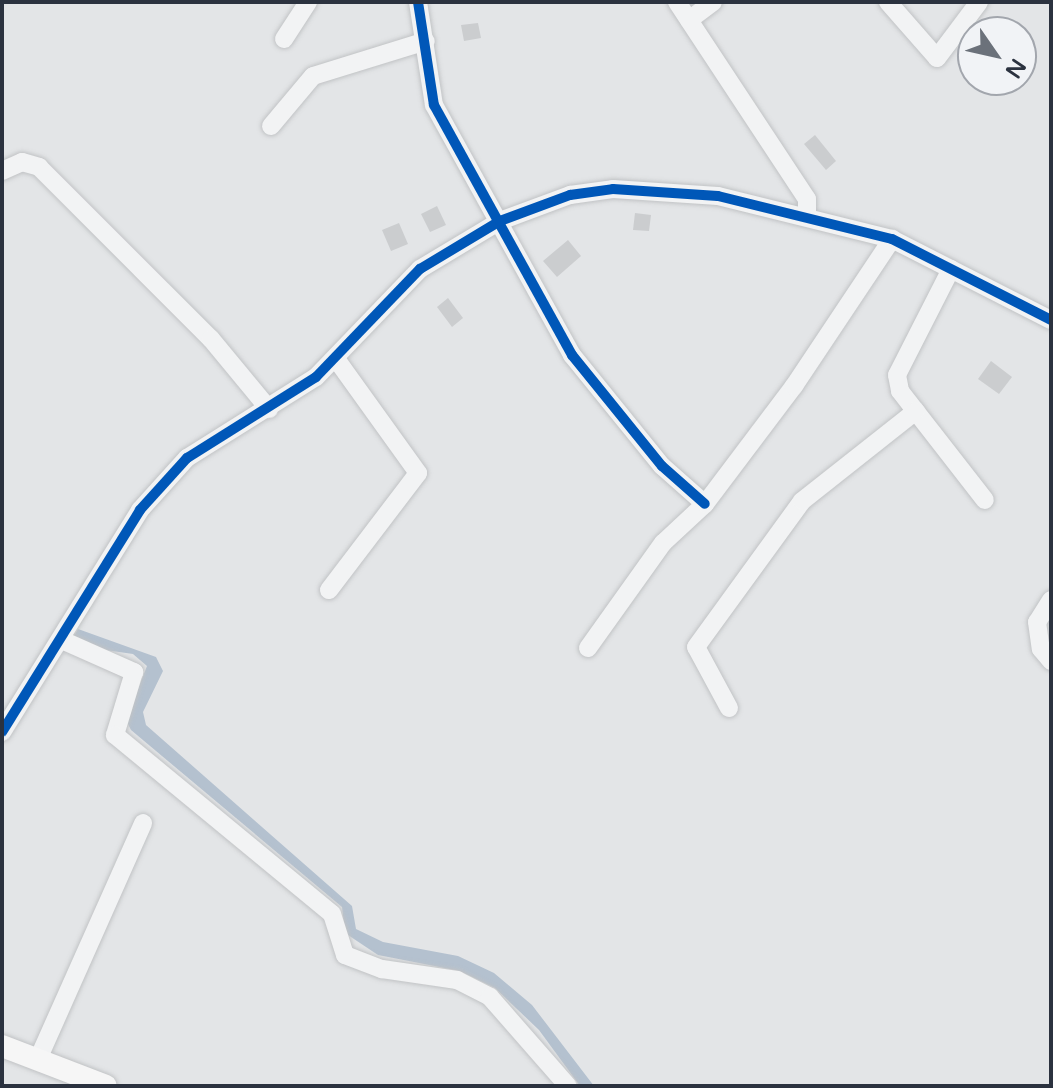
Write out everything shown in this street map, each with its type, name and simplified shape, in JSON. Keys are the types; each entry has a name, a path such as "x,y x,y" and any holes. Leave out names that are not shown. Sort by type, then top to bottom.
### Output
{"main road":[{"path":"2,1046 39,1057 106,1086"}],"street":[{"path":"284,39 308,2"},
{"path":"418,2 434,105 572,355 662,466 705,504"},
{"path":"677,2 807,199 807,214"},
{"path":"689,20 713,2"},
{"path":"888,2 937,58 979,2"},
{"path":"271,126 313,76 426,41"},
{"path":"2,171 22,162 39,167 211,339 269,409"},
{"path":"2,732 64,641 150,500 187,458 269,409 336,359 420,269 500,221 570,195 640,188 807,214 892,239 1051,320"},
{"path":"588,648 663,543 705,504 794,386 892,239"},
{"path":"951,269 897,375 900,391 985,500"},
{"path":"329,590 418,473 336,359"},
{"path":"729,708 696,647 802,501 916,411"},
{"path":"1051,600 1037,622 1041,649 1051,661"},
{"path":"64,641 134,672 115,735 332,914 345,955 382,969 457,980 490,997 568,1086"},
{"path":"39,1057 143,823"}],"water":[{"path":"78,629 156,657 163,671 143,712 146,725 352,906 356,929 383,942 458,956 494,973 532,1005 594,1086 580,1086 539,1030 495,988 460,971 378,955 345,933 342,907 131,730 126,720 147,666 133,654 91,648 73,638"}],"building":[{"path":"478,23 481,38 464,41 461,25"},
{"path":"815,135 836,161 826,170 804,144"},
{"path":"437,206 446,225 430,232 421,214"},
{"path":"635,213 651,215 649,231 633,230"},
{"path":"399,223 408,244 391,251 382,230"},
{"path":"568,240 581,256 557,277 543,261"},
{"path":"448,298 463,318 452,327 437,307"},
{"path":"991,361 1012,377 999,394 978,379"}],"cycle path":[{"path":"418,2 434,105 572,355 662,466 705,504"},
{"path":"2,732 140,510 187,458 316,377 420,269 500,221 570,195 613,189 718,196 892,239 1051,320"}]}
